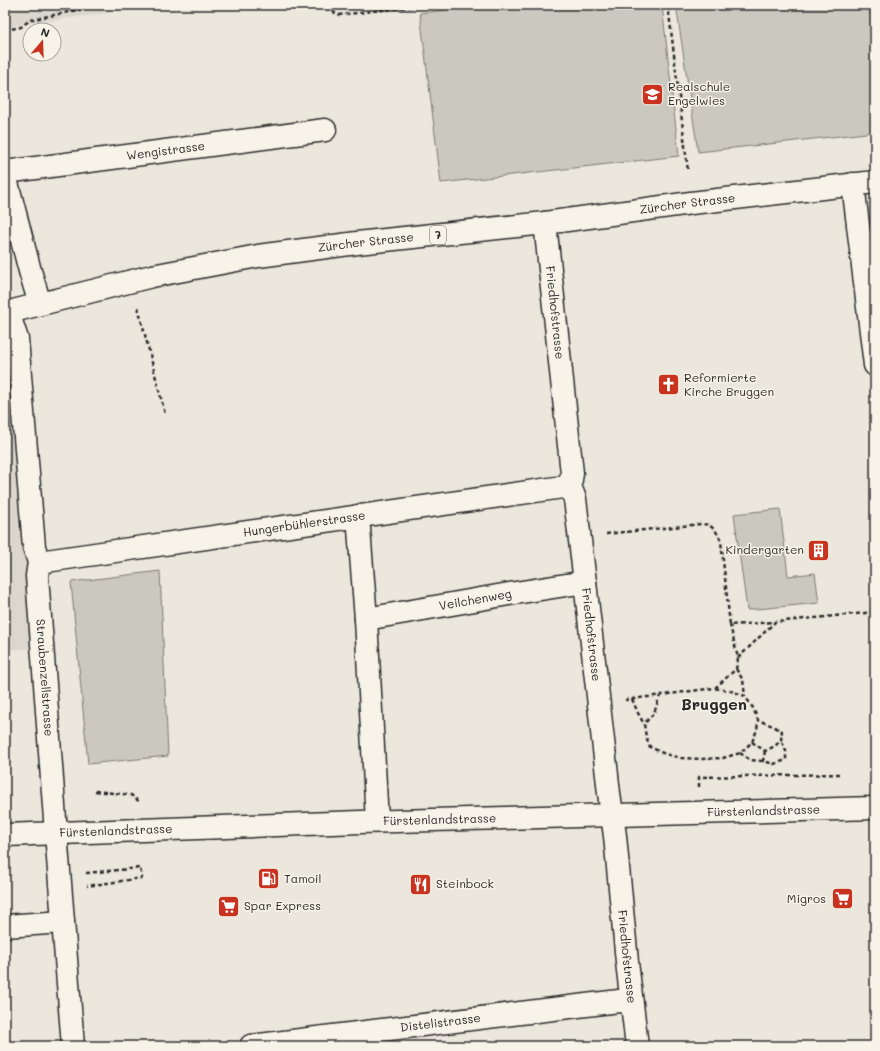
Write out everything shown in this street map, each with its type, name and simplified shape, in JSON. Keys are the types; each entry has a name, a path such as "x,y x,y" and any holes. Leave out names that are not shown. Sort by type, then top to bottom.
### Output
{"street":[{"name":"Wengistrasse","path":"5,174 325,130"},
{"path":"5,174 40,304"},
{"name":"Zürcher Strasse","path":"6,312 152,276 258,256 357,243 545,223 698,202 875,182"},
{"path":"853,184 875,365"},
{"name":"Friedhofstrasse","path":"545,223 572,473 570,486 575,499 585,582 637,1046"},
{"name":"Straubenzellstrasse","path":"6,312 18,339 34,547 39,562 37,576 63,922 74,1046"},
{"name":"Hungerbühlerstrasse","path":"39,562 570,486"},
{"path":"358,516 366,619 377,821"},
{"name":"Veilchenweg","path":"366,619 585,582"},
{"name":"Fürstenlandstrasse","path":"5,835 377,821 875,808"},
{"path":"5,926 63,922"},
{"name":"Distelistrasse","path":"251,1046 618,1001 631,1002"}],"path":[{"path":"5,30 20,27 30,20 102,5"},
{"path":"320,5 339,15 426,5"},
{"path":"668,5 688,171"},
{"path":"138,307 165,414"},
{"path":"614,533 701,524 710,526 717,532 721,541 730,625 738,658 736,669 714,688"},
{"path":"730,625 875,612"},
{"path":"738,658 775,622"},
{"path":"736,669 743,680 745,696 753,708 758,720 757,730 752,742 740,753 723,758 681,758 665,754 650,747 646,737 644,724 632,699 714,688 731,690 745,696"},
{"path":"644,724 654,713 660,696"},
{"path":"740,753 750,760 774,764 786,760 786,751 782,740 782,732 773,726 758,720"},
{"path":"765,751 775,746 782,740"},
{"path":"752,742 765,751"},
{"path":"763,761 765,751"},
{"path":"699,788 699,777 839,774"},
{"path":"95,791 131,795 145,806"},
{"path":"80,874 140,868 142,878 85,886"}],"shaded area":[{"path":"5,5 164,5 41,22 22,22 22,25 5,27"},
{"path":"494,5 662,5 679,156 441,183 420,13"},
{"path":"676,5 869,5 875,56 875,132 698,152"},
{"path":"5,398 14,425 36,648 5,650"},
{"path":"780,509 788,576 815,573 819,603 747,610 734,514"},
{"path":"160,571 168,756 88,764 71,582"}],"place":[{"name":"Realschule Engelwies","path":"653,94"},
{"name":"Reformierte Kirche Bruggen","path":"668,385"},
{"name":"Kindergarten","path":"819,550"},
{"name":"Tamoil","path":"268,879"},
{"name":"Steinbock","path":"420,884"},
{"name":"Migros","path":"842,899"},
{"name":"Spar Express","path":"229,906"}],"district":[{"name":"Bruggen","path":"714,704"}]}
